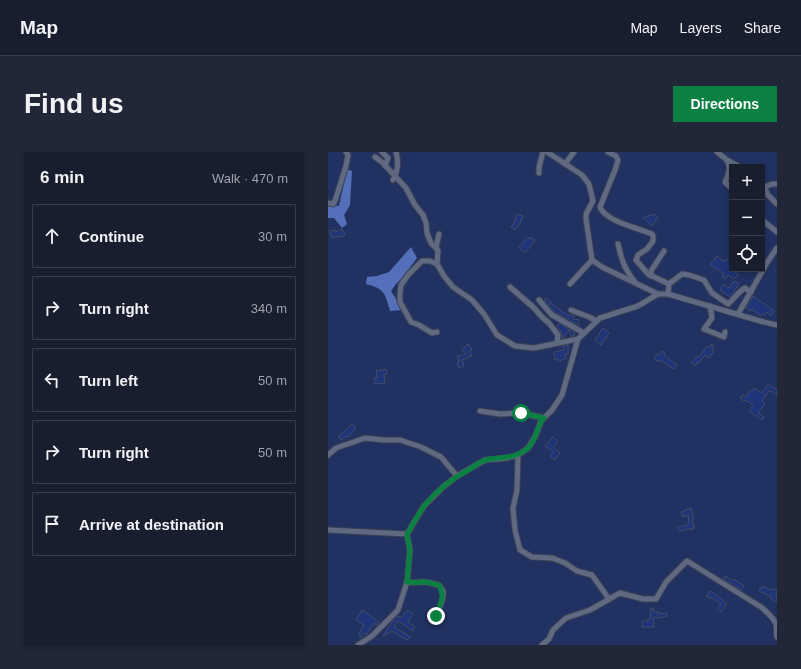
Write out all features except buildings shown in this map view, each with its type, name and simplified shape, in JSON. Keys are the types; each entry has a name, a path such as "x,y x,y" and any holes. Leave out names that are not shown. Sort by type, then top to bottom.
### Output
{"street":[{"path":"328,203 333,204 335,201 346,166 348,155 346,152"},
{"path":"382,152 388,158 385,166"},
{"path":"394,178 398,169 396,152"},
{"path":"539,173 539,167 544,152"},
{"path":"548,152 582,176 589,184 593,201 586,214 586,219 592,260 602,267 658,294 668,294 777,325"},
{"path":"565,164 574,152"},
{"path":"608,152 616,156 618,160 616,170 600,207 601,211 616,221 652,234 653,241 647,249 638,255 636,260 648,274 669,284"},
{"path":"717,152 734,164"},
{"path":"375,157 385,166 394,178 406,188 415,206 423,215 430,243 436,248"},
{"path":"727,160 729,164"},
{"path":"729,176 726,182 729,186"},
{"path":"765,186 777,184"},
{"path":"765,190 777,204"},
{"path":"765,222 777,232"},
{"path":"439,234 436,248 438,251 437,264 453,287 472,300 484,314 497,335 515,346 534,348 578,339"},
{"path":"618,244 622,260 628,273 636,283"},
{"path":"738,314 777,248"},
{"path":"651,276 651,271 664,252"},
{"path":"570,284 592,260"},
{"path":"437,264 430,261 422,261 401,284 400,294 400,302 411,322 432,333 437,332"},
{"path":"668,294 669,284 682,274 704,280 712,293 728,304 734,299 739,291 745,288 751,292"},
{"path":"510,287 549,323 558,335 557,343"},
{"path":"358,645 372,636 398,610 407,582 410,550 407,534 424,506 442,487 457,476 485,460 507,458 518,455 528,448 536,437 541,421 552,410 562,395 578,339 600,318 638,306 658,294"},
{"path":"539,300 552,315 584,333"},
{"path":"710,306 712,318 704,329 724,337 725,332"},
{"path":"571,310 597,321"},
{"path":"480,411 500,414 521,413 544,418"},
{"path":"328,455 336,448 365,438 400,440 421,447 441,457 457,476"},
{"path":"518,455 517,490 513,508 515,530 520,550 532,557 552,558 565,563 577,571 592,575 609,600"},
{"path":"328,530 407,534"},
{"path":"542,645 549,639 553,630 566,618 590,610 620,593 643,599 656,599 666,582 687,561 770,614 777,625 777,637"},
{"path":"407,582 427,582 439,585 443,597 436,616 432,621"}],"shaded area":[{"path":"328,152 777,152 777,645 328,645"},
{"path":"347,169 352,171 350,205 344,215 347,224 342,228 334,218 328,218 328,204 339,206"},
{"path":"411,247 417,258 391,291 403,310 390,311 387,300 381,290 366,284 367,277 377,276 389,272"}],"route":[{"path":"436,616 443,597 439,585 427,582 407,582 410,550 407,534 424,506 442,487 457,476 485,460 507,458 518,455 528,448 536,437 541,421 544,418 521,413"}]}
